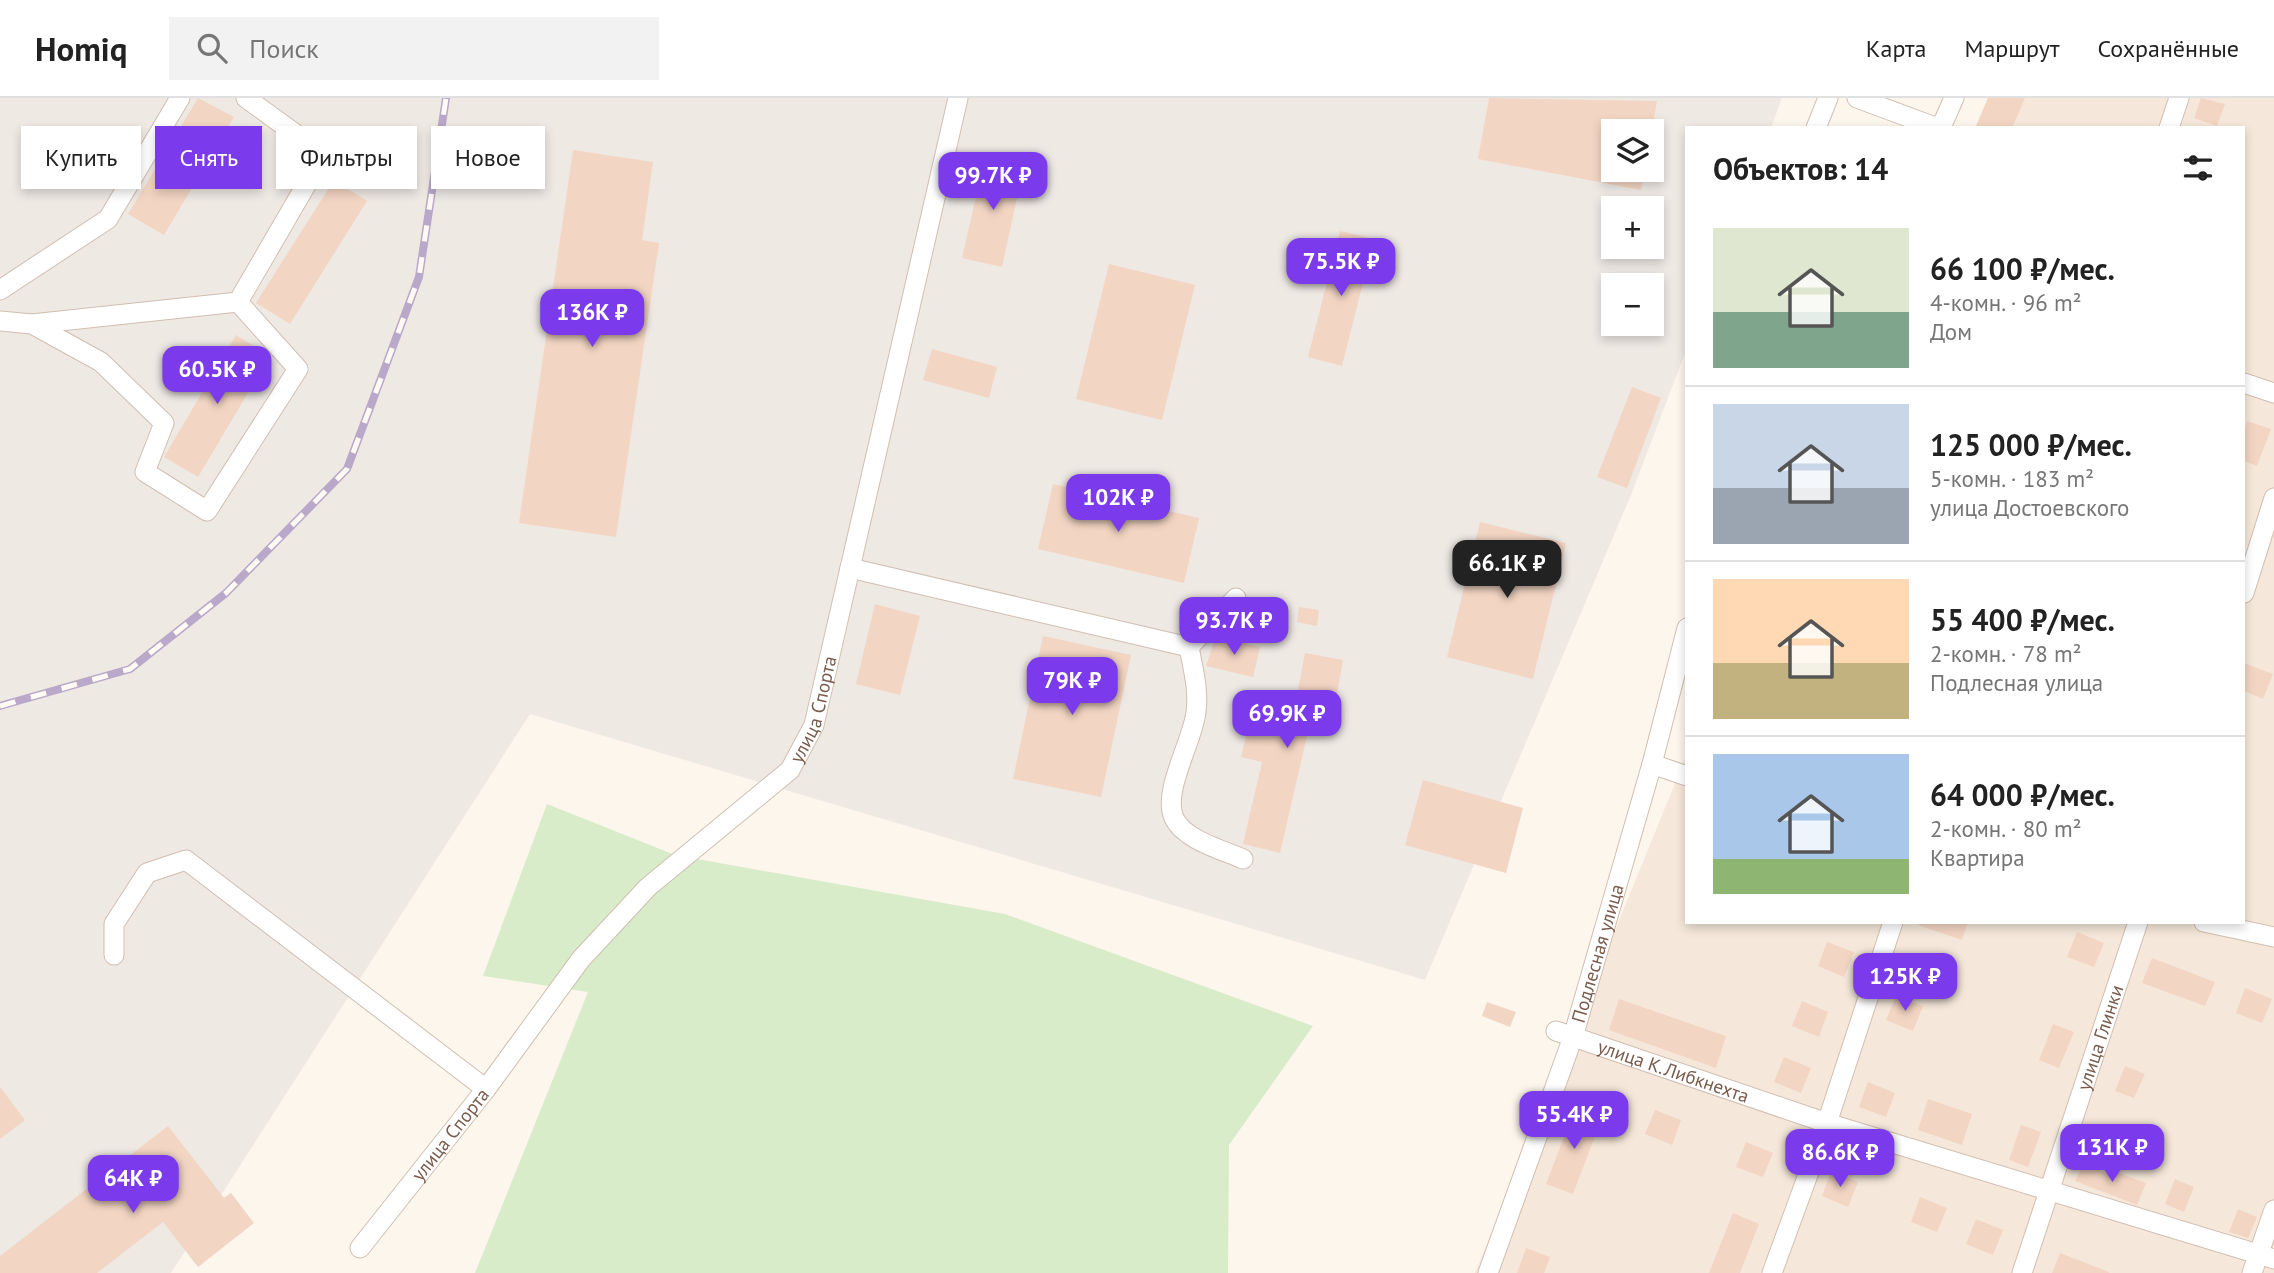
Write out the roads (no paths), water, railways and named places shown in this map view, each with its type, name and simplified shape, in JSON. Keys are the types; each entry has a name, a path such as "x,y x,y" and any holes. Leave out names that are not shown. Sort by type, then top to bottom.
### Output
{"street":[{"path":"0,290 108,219 180,98"},
{"path":"239,302 313,173 301,138 246,98"},
{"name":"улица Спорта","path":"360,1248 486,1089 582,959 648,887 790,770 814,725 958,98"},
{"path":"1817,126 1828,98"},
{"path":"1857,98 1932,126"},
{"path":"1937,126 1943,123 1954,98"},
{"path":"2170,126 2179,98"},
{"path":"32,324 101,362 164,423 145,472 206,511 298,369 239,302"},
{"path":"0,321 32,324 239,302"},
{"path":"2245,383 2274,393"},
{"path":"2245,590 2274,498"},
{"path":"850,568 1189,647"},
{"path":"1189,647 1236,598"},
{"name":"Подлесная улица","path":"1488,1273 1652,764 1685,636"},
{"path":"1189,647 1197,688 1196,714 1171,797 1174,817 1186,832 1243,859"},
{"path":"1652,764 1685,775"},
{"path":"114,955 114,924 147,873 186,860 486,1089"},
{"path":"1772,1273 1828,1123 1892,924"},
{"name":"улица Глинки","path":"2022,1273 2137,924"},
{"path":"2213,924 2274,937"},
{"name":"улица К.Либкнехта","path":"1564,1034 1828,1123 2266,1256"},
{"path":"2252,1273 2266,1256 2274,1210"}],"railway":[{"path":"0,706 130,669 226,593 347,469 419,277 446,98"}]}
